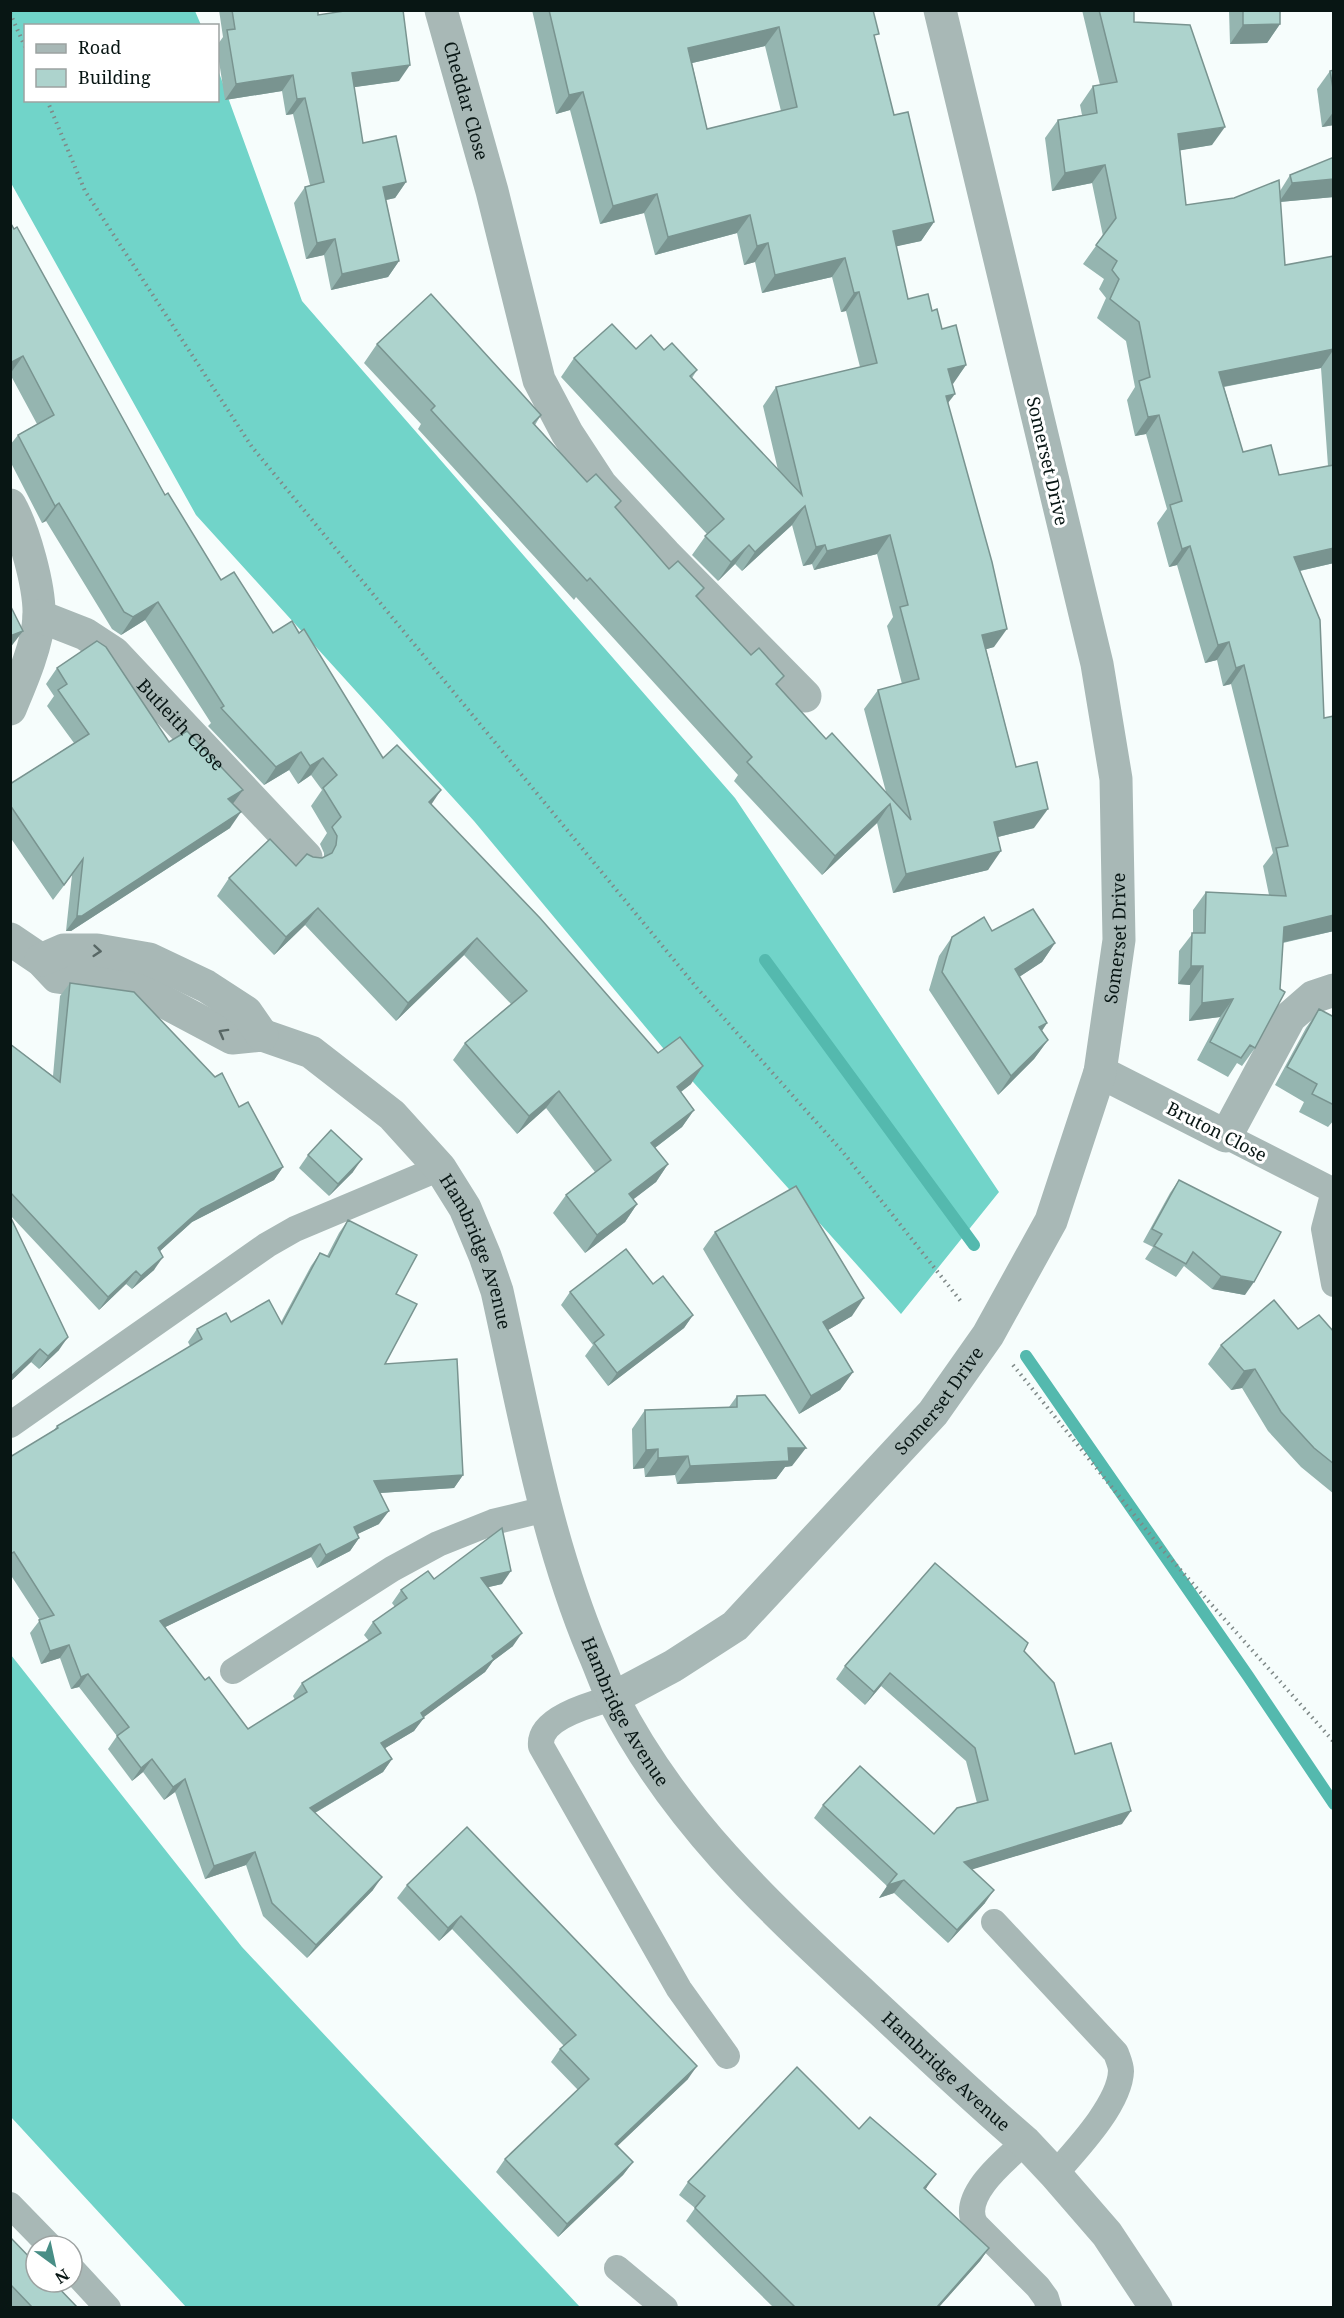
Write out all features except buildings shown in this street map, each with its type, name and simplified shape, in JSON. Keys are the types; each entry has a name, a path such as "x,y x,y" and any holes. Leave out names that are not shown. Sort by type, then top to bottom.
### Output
{"street":[{"name":"Cheddar Close","path":"441,10 492,191 539,380 567,433 601,485 665,554 805,696"},
{"name":"Somerset Drive","path":"613,1698 673,1666 735,1626 933,1413 988,1335 1051,1221 1100,1072 1119,940 1116,779 1097,664 940,10"},
{"path":"10,505 18,519 33,570 39,616 28,663 10,709"},
{"name":"Butleith Close","path":"39,616 85,634 114,653 306,857"},
{"name":"Hambridge Avenue","path":"10,939 41,960 64,950 97,950 149,959 206,986 246,1012 262,1035 311,1052 392,1115 440,1167 465,1208 497,1291 546,1509 579,1617 613,1698 675,1800 744,1881 1025,2142 1056,2174 1107,2234 1156,2307"},
{"path":"1226,1136 1290,1017 1313,997 1334,990"},
{"name":"Bruton Close","path":"1100,1072 1226,1136"}],"lane":[{"name":"Bruton Close","path":"1226,1136 1334,1191"},
{"path":"10,1425 267,1245 295,1229 440,1167"},
{"path":"1334,1191 1324,1229 1334,1284"},
{"path":"233,1671 392,1569 438,1544 493,1522 546,1509"},
{"path":"613,1698 564,1715 541,1736 541,1746 679,1989 727,2056"},
{"path":"994,1922 1116,2053 1120,2064 1121,2072 1117,2090 1095,2128 1056,2174"},
{"path":"1025,2142 981,2187 972,2206 971,2214 976,2225 1038,2288 1046,2298 1049,2307"},
{"path":"10,2205 38,2234"},
{"path":"617,2268 665,2307"},
{"path":"84,2282 108,2307"}],"path":[{"path":"10,13 24,44"},
{"path":"48,102 85,191 252,447 697,988 842,1151 1161,1548 1334,1742"}],"shaded area":[{"path":"10,11 195,11 201,24 24,24 24,102 219,102 219,73 302,301 735,798 999,1192 901,1314 668,1054 474,821 196,515 11,183"},
{"path":"11,1655 242,1947 580,2307 186,2307 11,2117"}],"waterway":[{"path":"765,960 974,1245"},
{"path":"1026,1356 1334,1804"}]}
